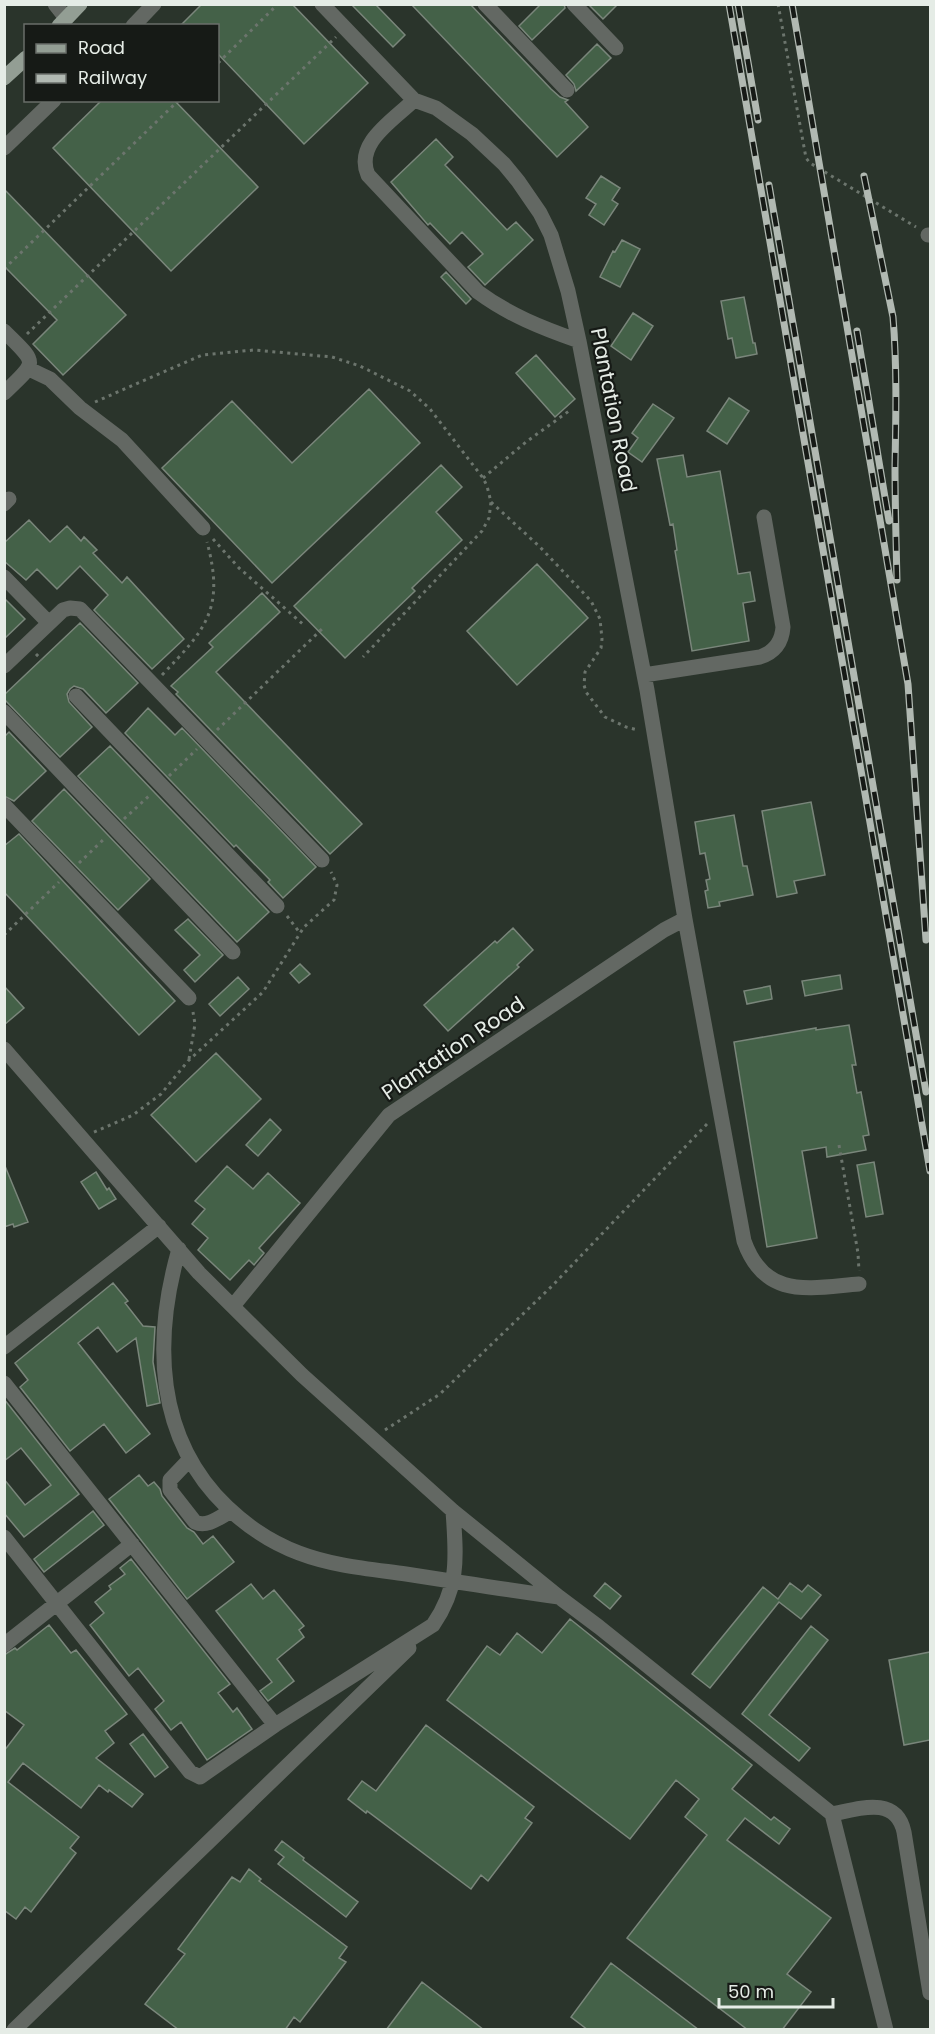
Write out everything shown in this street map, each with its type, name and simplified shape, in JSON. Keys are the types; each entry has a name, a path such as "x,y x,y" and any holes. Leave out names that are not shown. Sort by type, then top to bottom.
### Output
{"main road":[{"path":"62,22 80,4"},
{"path":"4,78 24,60"}],"lane":[{"path":"55,4 62,22"},
{"path":"134,24 154,4"},
{"path":"485,4 567,90"},
{"path":"574,4 616,48"},
{"name":"Plantation Road","path":"322,5 414,100 436,108 472,134 504,164 530,197 551,235 568,291 579,341 644,675 685,919 744,1241 758,1267 772,1281 794,1288 860,1284"},
{"path":"414,100 369,144 364,162 368,175 478,292 526,322 579,341"},
{"path":"4,148 52,102"},
{"path":"4,331 30,358 29,369 4,393"},
{"path":"29,369 50,379 80,408 122,440 203,528"},
{"path":"644,675 760,657 777,646 783,634 783,627 764,517"},
{"path":"4,577 49,623"},
{"path":"4,666 63,610 80,609 322,860"},
{"path":"76,696 277,906"},
{"path":"4,712 232,952"},
{"path":"4,805 189,998"},
{"name":"Plantation Road","path":"233,1306 389,1115 664,930 685,919"},
{"path":"4,1049 179,1249 302,1374 369,1436 453,1511 832,1814 885,2030"},
{"path":"4,1347 159,1226"},
{"path":"179,1249 170,1282 163,1363 169,1407 190,1459 208,1487 231,1511 257,1532 319,1560 559,1597"},
{"path":"4,1383 275,1725"},
{"path":"190,1459 170,1480 169,1485 170,1490 195,1522 203,1525 231,1511"},
{"path":"14,2030 433,1625 444,1609 456,1567 453,1511"},
{"path":"4,1537 193,1774 204,1776 275,1725 433,1625"},
{"path":"4,1645 132,1544"},
{"path":"832,1814 876,1807 890,1810 900,1820 904,1832 930,1993"}],"path":[{"path":"219,62 278,4"},
{"path":"778,4 806,158 810,163 929,235"},
{"path":"17,343 345,28"},
{"path":"4,269 177,102"},
{"path":"80,408 202,355 254,350 332,357 360,366 411,391 430,409 483,478 491,502 489,518 482,531 363,657"},
{"path":"483,478 526,442 569,411"},
{"path":"491,502 561,568 596,609 600,619 602,639 601,648 585,672 584,685 589,698 605,717 615,723 654,732"},
{"path":"203,528 239,568 305,626"},
{"path":"153,684 198,636 209,618 214,594 213,565 203,528"},
{"path":"81,1137 133,1115 161,1094 188,1060 263,992 300,933 334,900 337,885 322,860"},
{"path":"277,906 300,933"},
{"path":"188,1060 195,1024 189,998"},
{"path":"369,1436 384,1430 440,1394 553,1285 720,1111"},
{"path":"839,1145 858,1253 860,1284"}],"building":[{"path":"202,4 292,4 368,83 304,144 219,55 219,24 182,24"},
{"path":"351,4 375,4 405,35 393,47"},
{"path":"411,4 470,4 551,89 560,97 568,100 565,102 588,127 557,157"},
{"path":"541,4 564,4 565,8 532,40 519,26"},
{"path":"588,4 618,4 603,19"},
{"path":"597,44 611,58 576,91 574,84 566,75"},
{"path":"100,102 176,102 258,187 171,271 53,148"},
{"path":"436,139 453,157 445,165 507,230 516,222 533,240 485,285 468,267 483,254 462,232 450,244 430,223 428,225 391,182"},
{"path":"601,176 620,188 612,200 618,204 604,225 589,215 596,204 586,198"},
{"path":"4,189 126,315 63,375 33,344 57,320 4,266"},
{"path":"622,240 640,249 620,287 600,277 613,251 615,252"},
{"path":"446,272 471,299 466,304 441,277"},
{"path":"744,297 757,354 736,358 732,338 728,339 721,301"},
{"path":"633,313 653,326 631,360 611,346"},
{"path":"536,355 575,399 555,417 516,373"},
{"path":"369,389 420,443 272,583 162,468 232,401 292,463"},
{"path":"729,398 749,411 727,444 707,431"},
{"path":"653,404 674,418 642,462 628,452 638,438 632,433"},
{"path":"683,455 687,477 720,471 738,574 750,572 755,601 743,603 749,641 692,651 675,551 677,550 673,524 670,525 657,459"},
{"path":"441,465 462,487 436,512 462,540 412,588 415,591 345,658 294,606"},
{"path":"29,520 50,542 67,526 81,541 84,537 97,550 93,553 122,583 127,577 184,639 152,669 94,610 108,595 80,566 57,589 37,569 26,580 4,561 4,543"},
{"path":"537,564 588,618 517,685 467,631"},
{"path":"262,593 280,612 216,672 362,824 330,854 176,694 178,692 171,686 213,647 209,643"},
{"path":"4,598 25,619 4,639"},
{"path":"80,623 138,683 106,713 83,689 74,686 70,689 67,694 69,702 92,727 60,757 4,699 4,695"},
{"path":"148,708 175,735 182,728 316,867 283,898 268,882 270,880 236,845 234,847 125,733"},
{"path":"9,732 46,771 14,801 4,796 4,737"},
{"path":"110,746 269,912 237,942 78,776"},
{"path":"64,789 150,879 118,910 32,821"},
{"path":"811,802 825,875 794,881 797,893 777,897 762,811"},
{"path":"734,815 743,866 747,866 753,895 719,902 720,906 708,908 705,891 708,890 706,880 710,879 705,853 700,854 695,822"},
{"path":"19,834 175,1001 139,1035 4,892 4,846"},
{"path":"188,919 223,955 195,982 184,970 200,955 175,930"},
{"path":"513,928 533,950 517,965 519,967 448,1031 424,1005 495,941 497,943"},
{"path":"300,964 310,974 299,983 290,973"},
{"path":"840,975 842,989 805,996 802,981"},
{"path":"238,977 249,989 220,1016 209,1004"},
{"path":"4,986 24,1008 4,1025"},
{"path":"770,986 772,999 747,1004 744,991"},
{"path":"849,1025 856,1065 852,1065 857,1093 861,1092 869,1135 863,1136 866,1150 827,1157 826,1147 802,1151 817,1238 767,1247 734,1042 816,1028 816,1030"},
{"path":"216,1053 261,1099 196,1162 151,1115"},
{"path":"270,1119 281,1130 258,1156 246,1145"},
{"path":"874,1162 883,1214 866,1217 857,1165"},
{"path":"5,1166 28,1222 14,1227 13,1224 4,1227"},
{"path":"227,1166 253,1189 268,1173 300,1203 259,1248 264,1253 254,1265 249,1260 230,1280 198,1250 208,1238 192,1224 205,1209 195,1201"},
{"path":"96,1172 107,1190 109,1188 116,1199 99,1209 81,1182"},
{"path":"113,1283 128,1301 125,1303 143,1326 155,1327 153,1362 160,1403 147,1406 136,1338 117,1352 98,1327 78,1343 150,1434 126,1453 104,1424 70,1451 20,1387 28,1380 15,1363"},
{"path":"4,1399 79,1494 24,1537 4,1513 4,1479 25,1505 51,1485 21,1448 4,1461"},
{"path":"139,1475 148,1486 154,1482 187,1528 194,1532 203,1544 213,1536 234,1562 187,1599 109,1499"},
{"path":"93,1511 104,1525 44,1572 34,1559"},
{"path":"131,1559 230,1684 218,1693 233,1712 237,1708 252,1729 207,1760 181,1722 171,1730 155,1709 164,1701 138,1668 129,1676 90,1625 104,1613 95,1602 111,1589 109,1586 125,1574 120,1568"},
{"path":"605,1583 621,1596 610,1609 594,1596"},
{"path":"790,1583 802,1592 808,1585 821,1595 801,1619 779,1602 710,1688 692,1674 763,1587 778,1599"},
{"path":"251,1584 263,1599 274,1590 304,1626 299,1630 304,1637 277,1659 294,1681 268,1701 260,1691 272,1682 216,1611"},
{"path":"570,1619 752,1765 732,1789 771,1820 774,1817 790,1829 779,1844 745,1818 727,1840 831,1918 787,1974 811,1992 782,2030 748,2030 627,1938 707,1835 685,1817 699,1799 676,1780 630,1839 447,1700 487,1646 500,1655 517,1633 542,1653"},
{"path":"49,1625 71,1653 76,1650 127,1714 105,1731 114,1743 96,1758 143,1794 132,1807 99,1785 81,1808 23,1763 8,1782 79,1837 70,1848 76,1853 31,1912 25,1907 16,1919 4,1910 4,1751 24,1725 4,1710 4,1655 15,1648 17,1650"},
{"path":"811,1626 828,1640 769,1715 810,1748 799,1761 742,1714"},
{"path":"930,1652 930,1740 904,1745 889,1660"},
{"path":"426,1725 534,1807 525,1818 532,1823 488,1881 481,1875 471,1889 348,1799 362,1781 376,1791"},
{"path":"143,1734 168,1767 155,1777 130,1744"},
{"path":"282,1841 358,1902 346,1917 278,1864 284,1857 275,1850"},
{"path":"249,1869 261,1879 259,1881 347,1947 339,1958 346,1962 300,2022 294,2017 285,2030 179,2030 145,2004 185,1954 178,1949 232,1877 240,1882"},
{"path":"611,1963 699,2030 588,2030 571,2017"},
{"path":"422,1982 484,2030 386,2030"}],"railway":[{"path":"729,4 930,1171"},
{"path":"738,4 758,120"},
{"path":"792,4 908,684 926,940"},
{"path":"864,176 893,317 896,372 897,580"},
{"path":"769,185 926,1092"},
{"path":"857,331 889,521"}]}
